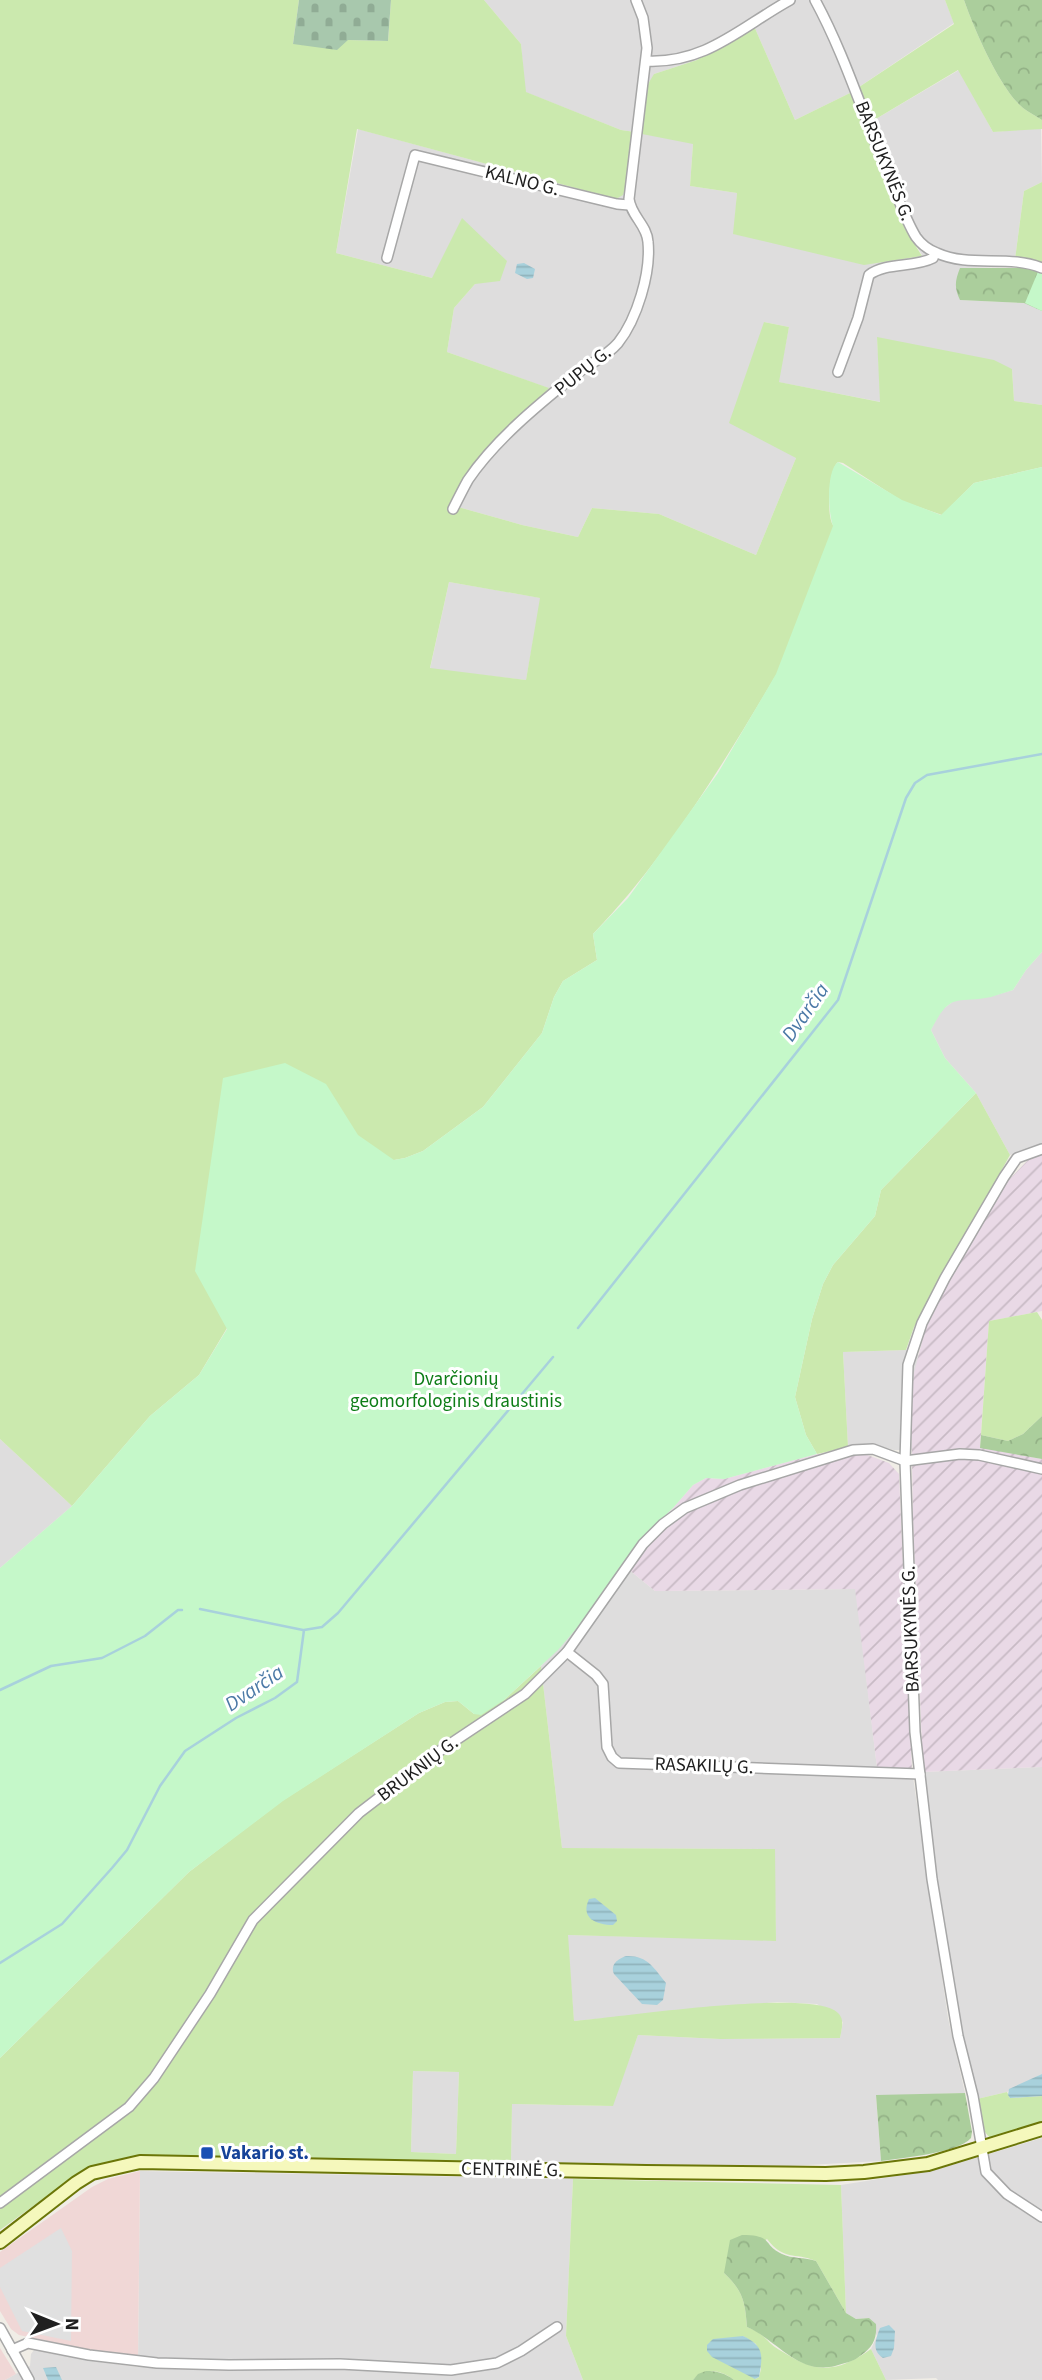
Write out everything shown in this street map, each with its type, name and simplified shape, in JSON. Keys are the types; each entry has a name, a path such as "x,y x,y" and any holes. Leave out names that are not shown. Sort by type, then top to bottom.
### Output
{"main road":[{"name":"CENTRINĖ G.","path":"0,2241 92,2173 140,2162 826,2174 928,2164 1042,2129"}],"street":[{"path":"629,205 646,61 646,34 636,0"},
{"path":"646,61 674,61 703,52 790,0"},
{"name":"BARSUKYNĖS G.","path":"816,0 904,213 918,239 935,253"},
{"name":"KALNO G.","path":"387,258 415,155 629,205"},
{"name":"PUPŲ G.","path":"453,509 468,481 511,432 576,375 611,350 628,327 646,279 649,257 647,235 629,205"},
{"path":"838,372 858,318 869,275 878,270 923,263 933,258 935,253 960,260 1024,263 1042,268"},
{"name":"BARSUKYNĖS G.","path":"1042,1149 1017,1158 944,1278 922,1323 908,1365 905,1461 915,1732 932,1879 958,2036 973,2096 983,2161 989,2178 1042,2217"},
{"name":"BRUKNIŲ G.","path":"0,2203 129,2107 161,2068 210,1994 253,1920 359,1813 440,1750 525,1694 567,1652 643,1544 663,1524 685,1508 740,1485 853,1450 873,1450 905,1461"},
{"path":"905,1461 960,1454 979,1455 1042,1469"},
{"name":"RASAKILŲ G.","path":"567,1652 603,1684 607,1748 612,1757 620,1763 920,1774"},
{"path":"12,2350 28,2343 89,2355 157,2362 229,2365 340,2364 451,2370 497,2363 557,2327"},
{"path":"0,2328 29,2380"}],"shaded area":[{"path":"484,0 945,0 954,23 850,93 795,120 754,26 697,60 654,74 693,144 690,186 737,193 734,234 922,255 906,229 864,126 959,70 993,132 1041,128 1042,182 1024,191 1014,267 961,268 960,300 1025,303 1042,311 1042,405 1014,401 1012,369 877,338 881,402 778,382 796,458 756,555 659,514 592,508 578,537 451,505 472,470 548,388 447,352 454,308 475,284 432,278 336,253 358,129 616,199 642,133 621,130 525,92 521,44","holes":["764,322 789,327 778,382"]},
{"path":"449,582 541,598 526,680 430,669"},
{"path":"1042,952 1042,1144 1010,1155 976,1093 945,1058 931,1030 940,1011 958,998 989,997 1013,990"},
{"path":"1042,1153 1042,1311 989,1321 980,1447 1042,1459 1042,1767 923,1772 913,1521 911,1400 914,1373 925,1330 959,1260 1004,1185 1031,1157"},
{"path":"906,1350 919,1355 911,1400 912,1450 894,1450 871,1444 848,1447 843,1352"},
{"path":"0,1439 72,1506 0,1568"},
{"path":"862,1453 889,1463 899,1474 912,1770 877,1768 855,1589 655,1591 622,1564 642,1538 693,1485 706,1478 724,1479 817,1454"},
{"path":"622,1564 655,1591 856,1589 877,1768 912,1770 948,2018 965,2093 876,2096 881,2161 751,2168 511,2164 512,2104 612,2106 638,2035 720,2039 840,2038 843,2022 817,2004 777,2002 574,2021 567,1935 776,1940 774,1849 562,1848 541,1666 582,1622"},
{"path":"1042,1767 1042,2074 1007,2092 977,2099 960,2024 923,1772"},
{"path":"413,2071 459,2072 456,2154 411,2152"},
{"path":"1042,2138 1042,2380 886,2380 871,2349 877,2336 869,2318 856,2319 846,2313 841,2185 935,2170"},
{"path":"140,2171 573,2179 566,2336 583,2380 5,2380 30,2366 34,2350 138,2367"},
{"path":"140,2171 138,2357 102,2353 19,2335 11,2329 0,2311 0,2252 92,2187 108,2179"},
{"path":"61,2228 72,2251 71,2341 22,2331 0,2287 0,2268"},
{"path":"0,2348 16,2374 5,2380 0,2380"}],"green space":[{"path":"0,0 299,0 293,44 348,40 388,41 391,0 484,0 521,44 526,92 621,130 642,133 648,84 654,74 697,60 754,26 795,120 850,93 954,24 945,0 964,0 981,42 1005,87 1023,108 1042,120 1042,129 993,132 958,70 864,126 905,229 922,256 864,265 733,234 737,193 690,186 693,144 642,134 623,195 616,199 357,129 336,253 432,278 462,218 507,261 500,281 475,284 454,308 447,352 549,388 472,470 451,505 578,537 592,508 659,514 756,555 796,458 729,423 764,322 789,327 779,382 880,402 877,337 994,360 1012,369 1014,401 1042,405 1042,467 974,483 942,515 902,501 843,463 838,462 835,466 830,492 831,520 840,533 866,555 391,1471 776,675 714,777 669,843 620,905 593,934 597,960 563,981 554,997 542,1033 483,1107 423,1151 394,1160 227,1328 199,1375 150,1416 72,1506 0,1439","holes":["449,582 540,598 526,680 430,668"]},
{"path":"299,0 391,0 388,41 348,40 337,50 293,44"},
{"path":"964,0 1042,0 1042,120 1023,108 1005,87 981,42"},
{"path":"1042,182 1042,272 1014,267 1024,191"},
{"path":"1042,262 1042,311 1025,303"},
{"path":"960,268 1029,268 1041,271 1042,311 1024,303 960,300 956,284"},
{"name":"Dvarčionių geomorfologinis draustinis","path":"838,462 902,500 941,515 974,483 1042,467 1042,952 1013,990 991,997 949,1004 931,1030 945,1058 976,1093 881,1190 875,1216 833,1265 823,1284 812,1319 795,1397 806,1435 817,1454 724,1479 706,1478 693,1485 642,1538 582,1622 558,1650 504,1700 481,1715 474,1714 458,1701 445,1702 419,1713 283,1801 189,1872 0,2058 0,1568 72,1506 150,1416 199,1375 227,1329 195,1271 223,1078 285,1063 326,1084 358,1135 394,1160 423,1151 483,1107 542,1033 554,997 563,981 597,960 593,934 628,898 718,773 776,674 833,526 829,502 830,483 831,474"},
{"path":"976,1093 1010,1155 914,1327 906,1350 843,1352 848,1447 817,1454 806,1435 795,1397 812,1319 823,1284 833,1265 875,1216 881,1190"},
{"path":"1037,1312 1042,1320 1042,1416 1023,1434 1008,1441 981,1435 989,1321"},
{"path":"1042,1416 1042,1459 980,1448 981,1435 1008,1441 1023,1434"},
{"path":"541,1666 562,1848 775,1849 776,1941 568,1935 574,2021 669,2010 786,2003 815,2005 834,2010 842,2022 840,2038 720,2039 638,2035 613,2106 512,2104 511,2164 143,2155 122,2159 85,2173 0,2230 0,2058 189,1872 282,1801 419,1713 445,1702 458,1701 474,1714 504,1700","holes":["413,2071 459,2072 456,2154 411,2152"]},
{"path":"1007,2092 1010,2098 1042,2096 1042,2123 989,2137 985,2132 977,2099"},
{"path":"965,2093 971,2138 954,2148 881,2161 876,2095"},
{"path":"573,2179 841,2185 846,2313 816,2261 784,2253 767,2239 724,2273 742,2297 747,2327 776,2348 800,2361 820,2367 850,2362 871,2349 886,2380 734,2380 713,2371 703,2373 693,2380 583,2380 566,2336","holes":["743,2336 756,2344 761,2369 759,2377 755,2379"]},
{"path":"742,2235 759,2237 786,2256 816,2261 846,2313 856,2319 869,2318 876,2324 875,2338 868,2349 854,2360 835,2366 810,2366 788,2355 747,2327 742,2297 724,2273 730,2240"},
{"path":"706,2371 721,2373 734,2380 693,2380"}],"water":[{"path":"524,263 535,269 533,278 527,279 515,273 517,264"},
{"path":"595,1898 616,1915 617,1921 613,1925 601,1924 588,1916 589,1899"},
{"path":"626,1956 645,1960 666,1983 663,2000 657,2005 642,2004 614,1974 614,1965"},
{"path":"1042,2074 1042,2096 1010,2098 1009,2089"},
{"path":"889,2325 895,2331 894,2348 891,2356 883,2358 877,2351 876,2340 880,2328"},
{"path":"743,2336 755,2344 760,2352 759,2377 755,2379 712,2357 707,2351 707,2345 713,2339"},
{"path":"56,2367 62,2380 48,2380 43,2368"}],"waterway":[{"name":"Dvarčia","path":"578,1328 838,1000 906,798 915,783 927,775 1042,754"},
{"name":"Dvarčia","path":"0,1963 62,1924 112,1868 127,1850 160,1786 185,1751 297,1682 304,1630 322,1627 338,1613 553,1357"},
{"path":"200,1609 303,1630"},
{"path":"0,1690 51,1666 102,1658 145,1636 178,1610 182,1610"}],"place":[{"name":"Vakario st.","path":"207,2153"}]}
